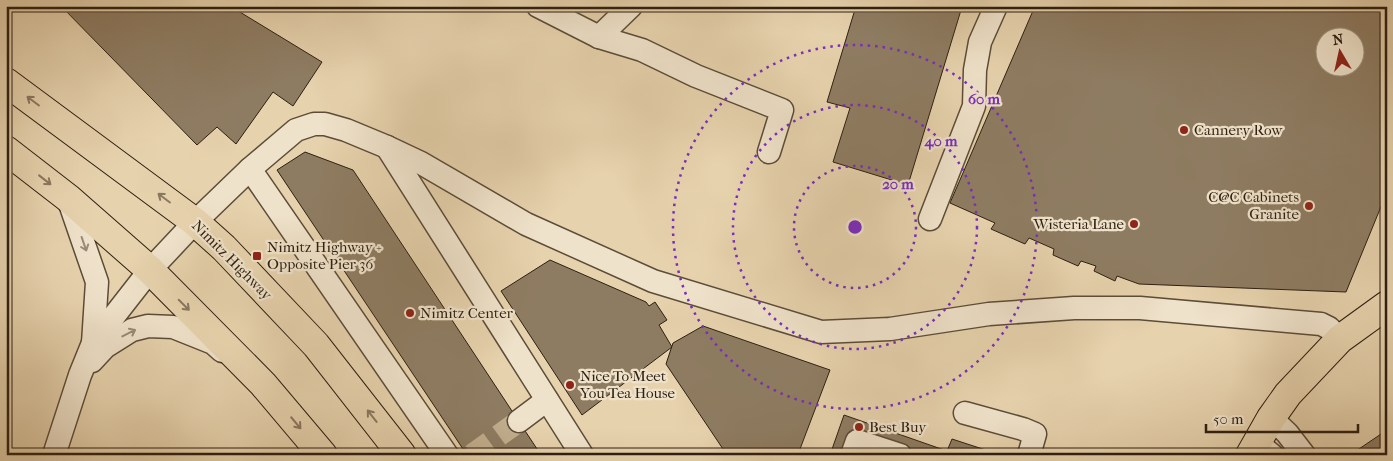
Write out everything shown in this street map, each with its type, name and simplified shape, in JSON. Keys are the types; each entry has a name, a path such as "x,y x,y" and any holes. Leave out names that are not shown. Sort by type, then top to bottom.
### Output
{"main road":[{"name":"Nimitz Highway","path":"6,82 195,222 224,248 316,345 402,455"},
{"path":"6,150 68,198 150,270 263,384 323,455"},
{"path":"1260,451 1271,418 1288,394 1340,339 1387,305"}],"lane":[{"path":"538,6 599,37 642,50 696,76 782,110 768,152"},
{"path":"599,37 631,6"},
{"path":"930,219 974,106 975,70 980,42 996,6"},
{"path":"54,455 80,375 93,343 150,270 195,222 250,169 296,130 314,124 325,124 346,130 387,147 421,163 526,224 653,281 821,332 890,329 1017,312 1074,308 1140,308 1321,324 1329,328 1340,339"},
{"path":"387,147 582,455"},
{"path":"250,169 447,455"},
{"path":"68,198 96,282 93,343"},
{"path":"80,375 105,347 132,330 148,326 173,327 213,343 263,384"},
{"path":"519,421 548,400"},
{"path":"965,413 1035,434 1028,455"},
{"path":"1271,418 1287,433 1304,455"},
{"path":"852,455 857,441 900,455"}],"building":[{"path":"61,6 230,6 322,62 293,106 273,92 236,144 217,127 197,145"},
{"path":"856,6 949,6 961,10 908,185 833,162 850,108 827,102"},
{"name":"Cannery Row","path":"1035,6 1387,6 1387,192 1346,292 1139,284 1117,276 1115,281 1094,271 1096,266 1081,261 1078,266 1053,255 1054,249 1029,238 1025,244 991,229 995,223 950,203"},
{"name":"Nimitz Center","path":"305,152 353,170 541,455 467,455 277,170"},
{"path":"550,260 646,302 649,306 655,302 667,320 659,325 672,347 582,415 501,291"},
{"path":"703,326 830,370 800,449 791,455 727,455 666,364 673,343"},
{"name":"Best Buy","path":"844,415 947,451 952,439 1001,455 830,455"},
{"path":"1387,430 1387,455 1350,455"}],"tunnel":[{"path":"472,455 519,421"}],"place":[{"name":"Cannery Row","path":"1184,130"},
{"name":"C@C Cabinets Granite","path":"1309,206"},
{"name":"Wisteria Lane","path":"1134,224"},
{"name":"Nimitz Highway + Opposite Pier 36","path":"257,256"},
{"name":"Nimitz Center","path":"410,313"},
{"name":"Nice To Meet You Tea House","path":"570,385"},
{"name":"Best Buy","path":"859,427"}]}
